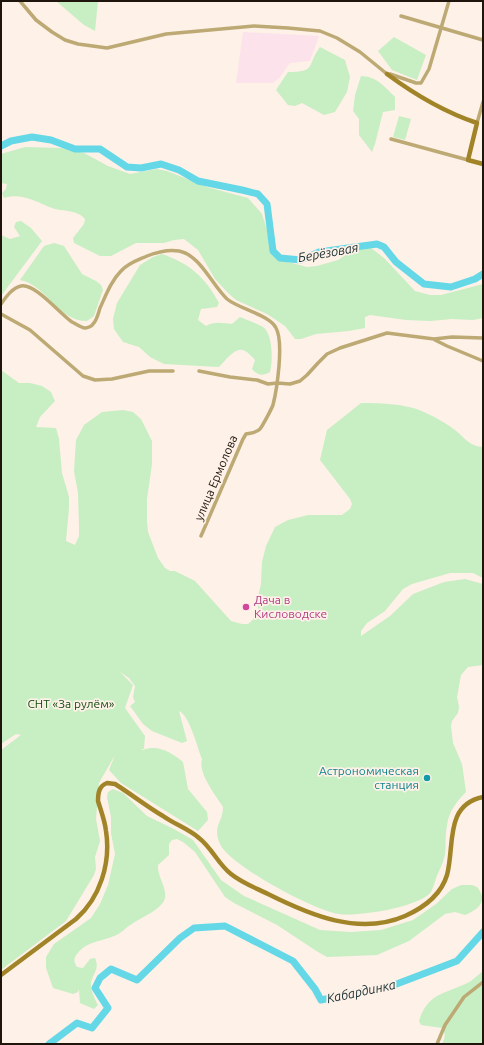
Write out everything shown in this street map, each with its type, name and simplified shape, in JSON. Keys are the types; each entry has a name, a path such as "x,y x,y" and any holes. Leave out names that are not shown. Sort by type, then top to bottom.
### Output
{"street":[{"path":"20,1 36,20 65,40 78,44 107,48 169,33 254,26 320,31 337,38 360,52 403,86 455,116 477,123"},
{"path":"387,74 416,83 421,83 429,69 449,1"},
{"path":"401,16 483,40"},
{"path":"468,160 483,102"},
{"path":"391,139 483,164"},
{"name":"улица Ермолова","path":"1,304 13,290 22,286 29,287 38,292 64,316 78,326 86,328 92,326 97,319 107,292 121,271 131,263 157,252 170,250 180,251 192,256 227,299 242,309 270,320 276,327 280,342 277,383 272,406 260,429 253,433 246,434 243,439 201,536"},
{"path":"1,314 30,330 83,376 95,380 112,379 149,371 173,371"},
{"path":"199,371 257,380 268,384 290,384 300,381 327,354 340,348 388,333 434,339 452,337 483,338"},
{"path":"434,339 483,361"},
{"path":"1,975 81,915 96,896 104,874 107,842 98,796 101,787 107,782 115,784 162,816 199,837 222,866 232,875 281,900 319,916 332,920 361,924 380,923 398,919 420,908 432,899 447,876 453,831 458,814 467,803 483,797"},
{"path":"437,1044 445,1025 464,997 483,982"}],"shaded area":[{"path":"243,32 319,36 310,61 290,63 280,77 273,83 236,83"}],"green space":[{"path":"56,1 98,1 95,31 84,25"},
{"path":"394,37 426,55 417,80 392,70 378,51"},
{"path":"320,47 345,60 350,77 347,92 335,112 324,115 302,103 295,106 288,105 276,90 288,72 303,71 310,67"},
{"path":"361,76 366,76 376,80 395,97 395,110 383,112 372,152 359,135 359,119 353,111 355,95"},
{"path":"399,116 411,119 405,140 393,137"},
{"path":"25,147 61,148 84,153 108,166 130,174 157,169 167,171 207,187 248,198 262,214 267,230 270,250 276,258 281,260 307,267 317,266 338,260 355,249 371,248 384,258 415,291 430,295 441,295 483,284 483,318 473,320 452,319 430,321 406,320 370,315 365,317 365,328 316,334 301,339 295,339 285,326 267,314 236,300 228,293 215,279 198,250 184,239 164,243 136,243 111,256 100,256 74,243 73,238 84,224 85,219 78,214 52,208 23,197 10,196 4,198 2,193 6,189 7,184 1,183 1,154"},
{"path":"21,221 31,228 42,241 1,296 1,235 10,239 20,236 14,227 16,222"},
{"path":"54,243 64,246 82,274 101,285 103,290 94,316 87,321 77,320 69,316 34,286 20,280 44,246"},
{"path":"162,254 180,262 196,272 214,294 219,303 217,307 201,309 198,320 206,326 215,323 232,324 240,317 263,327 266,330 269,335 271,348 272,361 270,372 261,375 256,373 252,369 255,360 248,353 242,350 238,350 231,354 219,367 164,364 150,357 139,347 123,342 114,329 113,319 117,303 140,265 153,257"},
{"name":"СНТ «За рулём»","path":"1,370 19,383 30,383 42,386 51,392 55,401 40,417 36,427 56,428 59,439 62,473 69,497 66,541 75,545 79,536 78,493 74,471 76,440 84,425 102,412 123,410 133,412 141,419 152,441 152,464 147,499 147,521 148,532 158,558 165,568 170,571 175,571 195,581 231,621 242,624 248,624 259,614 257,601 261,584 262,562 266,546 275,527 288,520 308,515 342,515 350,509 352,504 350,499 320,460 327,430 361,403 378,403 413,408 435,417 474,445 483,447 483,578 473,573 450,573 412,584 403,589 385,611 367,623 361,631 361,636 390,616 413,594 444,582 465,579 483,584 483,665 468,667 461,675 457,697 459,707 458,713 452,721 451,726 453,743 462,764 466,792 457,803 448,820 446,829 445,855 431,892 425,897 415,902 388,910 348,915 339,914 312,905 255,875 227,853 220,844 217,828 223,812 223,807 202,771 202,759 187,719 179,711 187,741 182,743 152,731 143,724 130,706 135,702 133,697 135,686 129,678 120,672 133,685 125,708 145,736 144,749 141,749 143,750 154,748 164,750 183,762 188,789 207,812 208,820 198,831 121,783 109,770 115,755 99,783 96,819 100,841 95,857 96,869 94,875 66,921 1,970 1,750 21,735 16,734 1,744"},
{"path":"113,789 123,793 147,816 193,840 221,880 244,896 320,930 351,932 381,930 413,920 436,904 452,889 461,885 472,885 477,887 482,896 482,900 479,906 471,912 465,915 455,912 445,914 409,941 377,955 327,957 277,925 225,897 195,852 183,842 177,839 172,840 169,844 169,855 158,865 165,894 165,898 160,906 130,925 119,934 89,944 77,954 74,959 77,967 83,968 90,959 95,958 97,965 91,983 91,989 98,1005 94,1009 80,1003 79,989 78,992 73,994 53,988 46,968 46,957 54,944 91,918 100,904 108,885 115,854 107,797 108,792"},
{"path":"483,971 483,1044 442,1044 445,1036 442,1028 421,1025 419,1021 423,1011 433,999 471,981"}],"waterway":[{"name":"Берёзовая","path":"1,146 11,141 32,137 51,140 75,149 100,149 127,167 141,168 161,164 179,170 198,181 258,194 267,204 273,251 280,258 301,260 319,252 377,244 384,247 396,262 424,284 451,287 475,279 483,274"},
{"name":"Кабардинка","path":"49,1044 77,1023 92,1028 108,1008 95,988 100,978 111,969 137,980 180,938 194,928 225,926 293,961 315,989 321,1000 394,985 457,961 483,932"}],"place":[{"name":"Дача в Кисловодске","path":"246,607"},
{"name":"Астрономическая станция","path":"427,778"}]}
